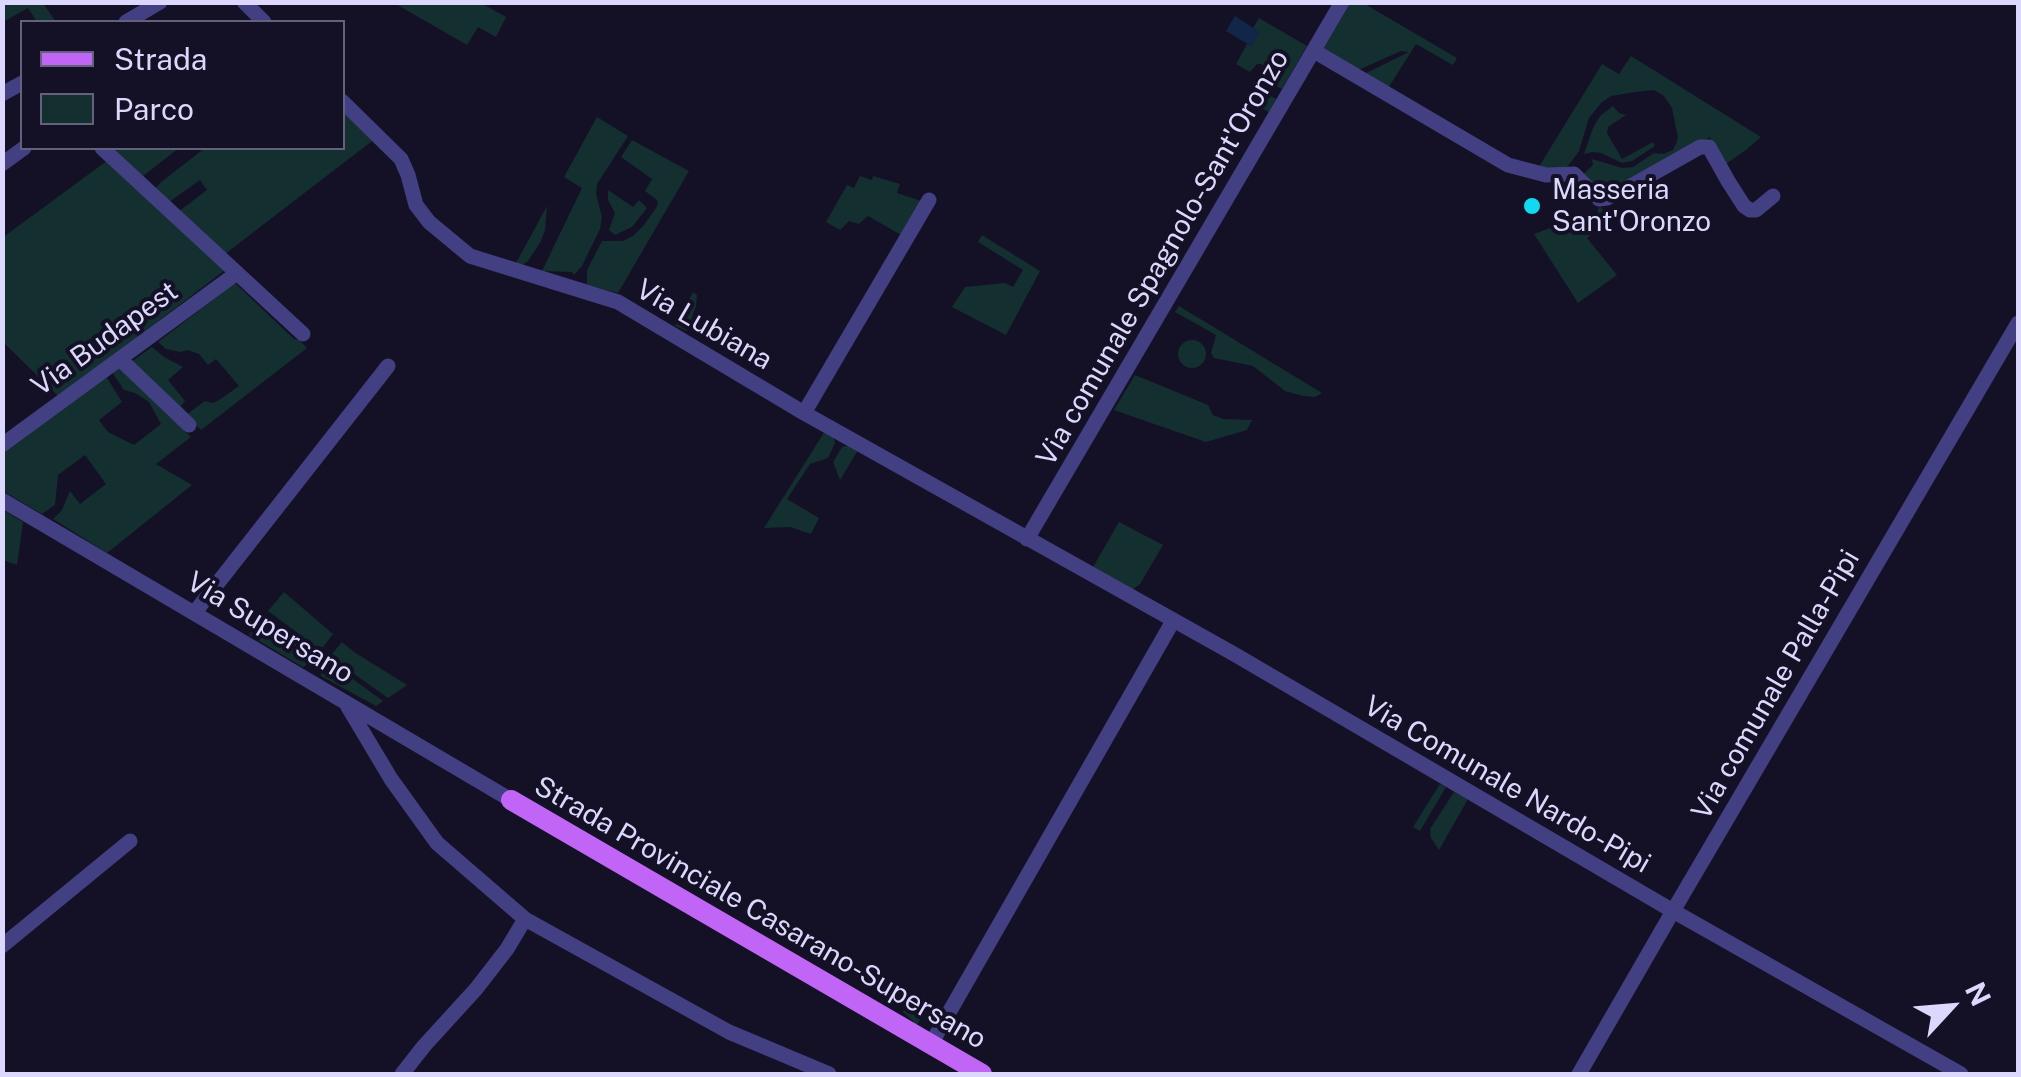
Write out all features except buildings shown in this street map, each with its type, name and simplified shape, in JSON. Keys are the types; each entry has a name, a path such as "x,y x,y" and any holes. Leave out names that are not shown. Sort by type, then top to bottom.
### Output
{"main road":[{"name":"Strada Provinciale Casarano-Supersano","path":"510,800 982,1074"}],"street":[{"path":"129,20 160,2"},
{"path":"244,2 262,20"},
{"name":"Via comunale Spagnolo-Sant'Oronzo","path":"1027,540 1342,2"},
{"path":"1314,51 1508,165 1546,175 1574,174 1599,199 1632,186 1700,147 1709,147 1744,206 1756,210 1773,196"},
{"name":"Via Lubiana","path":"345,103 401,159 416,205 428,222 470,256 618,302 1027,540"},
{"path":"104,150 303,334"},
{"path":"804,413 929,200"},
{"name":"Via Budapest","path":"2,445 237,273"},
{"name":"Via comunale Palla-Pipi","path":"1579,1074 2018,323"},
{"path":"121,360 189,426"},
{"path":"195,612 388,366"},
{"name":"Via Supersano","path":"2,500 510,800"},
{"name":"Via Comunale Nardo-Pipi","path":"1027,540 1234,654 1961,1074"},
{"path":"931,1044 1172,621"},
{"path":"346,703 390,779 436,843 525,919 728,1032 829,1074"},
{"path":"2,946 130,842"},
{"path":"402,1074 476,989 525,919"}],"green space":[{"path":"3,3 43,3 55,20 36,20 28,8 3,22"},
{"path":"394,3 481,3 506,17 496,37 478,27 467,45"},
{"path":"1347,3 1363,3 1457,58 1453,65 1416,44 1387,90 1364,74 1409,52 1401,51 1356,71 1320,50"},
{"path":"1259,18 1307,46 1282,89 1266,81 1262,64 1250,72 1236,64 1259,32 1253,28"},
{"path":"1631,56 1761,137 1723,166 1710,137 1603,196 1581,176 1593,165 1592,159 1622,168 1633,167 1654,153 1673,150 1678,138 1672,108 1664,96 1654,90 1635,92 1611,96 1601,103 1589,118 1579,151 1568,166 1556,171 1537,170 1602,64 1619,74"},
{"path":"1253,86 1276,99 1269,112 1245,99"},
{"path":"1613,106 1626,115 1608,127 1607,133 1622,159 1653,142 1655,146 1632,161 1622,163 1601,153 1584,154 1600,116"},
{"path":"345,107 376,138 225,254 178,212 207,190 200,180 169,202 154,190 202,150 345,150"},
{"path":"597,117 628,136 597,184 600,229 574,275 542,271 582,188 564,177"},
{"path":"632,140 689,171 618,293 587,285 587,270 602,241 623,241 633,236 658,205 645,191 652,179 621,157"},
{"path":"116,150 176,150 143,176 114,152"},
{"path":"108,160 225,270 59,397 3,342 2,238"},
{"path":"860,176 900,184 897,193 921,201 901,235 868,216 859,224 849,221 840,230 826,222 847,185 854,188"},
{"path":"608,190 633,207 639,200 647,208 632,227 615,235 609,230 615,213"},
{"path":"547,206 541,241 528,261 515,265"},
{"path":"1600,206 1611,220 1587,238 1617,275 1578,303 1534,234 1550,228 1578,233 1594,227"},
{"path":"982,235 1040,271 1006,335 952,307 965,287 1005,283 1013,287 1023,270 978,242"},
{"path":"235,283 307,348 201,430 186,415 205,401 213,403 239,386 216,359 208,365 199,354 166,349 158,342"},
{"path":"693,292 697,295 696,306 687,331 675,326"},
{"path":"1179,306 1322,393 1315,397 1285,391 1253,366 1214,358 1211,353 1216,335 1175,312"},
{"path":"1192,340 1202,344 1206,354 1202,364 1192,368 1182,364 1178,354 1182,344"},
{"path":"152,347 183,367 168,380 185,401 179,409 131,362"},
{"path":"120,366 191,437 156,464 192,485 107,553 53,519 62,510 70,491 80,504 106,484 85,455 58,475 55,505 42,514 3,491 2,451 106,376 122,402 99,420 108,432 134,445 161,424 149,402 124,390 112,372"},
{"path":"1135,375 1208,405 1213,415 1223,419 1252,420 1247,430 1206,442 1114,410"},
{"path":"825,431 833,435 835,443 828,458 810,464 787,499 819,518 811,534 790,527 764,528"},
{"path":"850,445 858,450 840,480 833,462 842,447"},
{"path":"3,510 23,522 17,565 3,560"},
{"path":"1119,522 1163,545 1140,584 1131,591 1093,567"},
{"path":"284,592 333,634 323,647 318,648 268,611"},
{"path":"264,616 312,652 315,659 303,667 249,635"},
{"path":"342,642 407,685 388,698 333,659 332,654"},
{"path":"331,663 383,701 376,706 321,676 320,666"},
{"path":"1440,784 1446,787 1420,831 1413,827"},
{"path":"1454,792 1468,799 1439,850 1430,829"},
{"path":"920,996 931,1000 915,1029 903,1012"}],"water":[{"path":"1235,16 1260,32 1251,46 1226,31"}],"place":[{"name":"Masseria Sant'Oronzo","path":"1532,206"}]}
